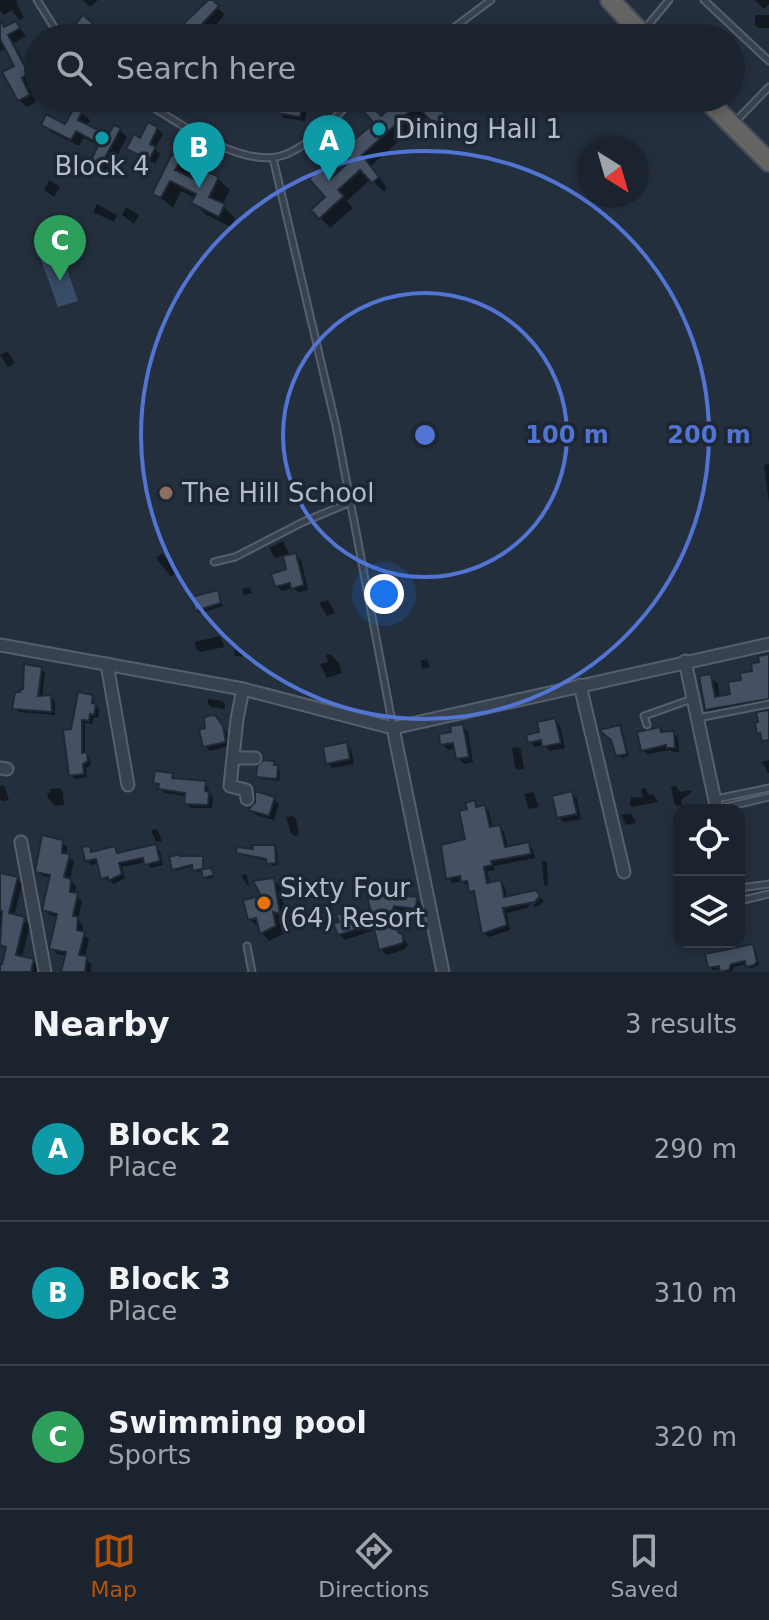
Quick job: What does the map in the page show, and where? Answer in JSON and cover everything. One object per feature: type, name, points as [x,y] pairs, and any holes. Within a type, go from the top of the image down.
[{"type":"highway","points":[[610,0],[632,24]]},
{"type":"highway","points":[[719,112],[769,162]]},
{"type":"street","points":[[0,645],[243,689],[393,728],[769,644]]},
{"type":"street","points":[[685,661],[716,804]]},
{"type":"street","points":[[107,664],[128,785]]},
{"type":"street","points":[[580,685],[624,872]]},
{"type":"street","points":[[243,689],[230,786],[246,790],[247,799]]},
{"type":"street","points":[[393,728],[443,972]]},
{"type":"street","points":[[234,758],[255,758]]},
{"type":"street","points":[[21,842],[45,972]]},
{"type":"lane","points":[[37,0],[52,24]]},
{"type":"lane","points":[[459,24],[491,0]]},
{"type":"lane","points":[[652,24],[669,0]]},
{"type":"lane","points":[[704,0],[730,24]]},
{"type":"lane","points":[[745,38],[769,61]]},
{"type":"lane","points":[[745,112],[769,87]]},
{"type":"lane","points":[[162,112],[244,156],[273,158],[309,140],[339,112]]},
{"type":"lane","points":[[732,125],[745,112]]},
{"type":"lane","points":[[273,158],[336,426],[392,709],[393,728]]},
{"type":"lane","points":[[214,562],[235,557],[303,522],[351,502]]},
{"type":"lane","points":[[647,725],[644,716],[693,698]]},
{"type":"lane","points":[[697,718],[769,704]]},
{"type":"lane","points":[[722,804],[769,788]]},
{"type":"lane","points":[[728,804],[769,797]]},
{"type":"lane","points":[[745,887],[769,884]]},
{"type":"lane","points":[[745,900],[769,894]]},
{"type":"lane","points":[[247,946],[252,972]]},
{"type":"water","points":[[61,252],[78,301],[58,307],[41,260]]},
{"type":"building","points":[[208,0],[219,6],[202,24],[183,24]]},
{"type":"building","points":[[83,15],[94,24],[75,24]]},
{"type":"building","points":[[0,19],[4,27],[16,21],[20,28],[8,35],[24,65],[24,98],[18,101],[2,72],[14,66],[0,39]]},
{"type":"building","name":"Block 4","points":[[72,112],[82,112],[78,120],[108,135],[114,125],[121,128],[100,167],[90,162],[99,144],[76,131],[71,140],[41,125],[46,114],[65,124]]},
{"type":"building","points":[[277,112],[301,112],[300,117]]},
{"type":"building","points":[[364,112],[377,112],[381,116],[385,112],[409,112],[362,155],[379,177],[372,183],[360,170],[338,190],[344,196],[319,219],[311,210],[325,197],[309,179],[321,168],[330,179],[350,161],[341,151],[374,123]]},
{"type":"building","points":[[422,112],[443,112],[447,116],[436,126]]},
{"type":"building","points":[[148,122],[158,127],[150,144],[156,147],[149,160],[126,149],[134,134],[140,138]]},
{"type":"building","points":[[172,154],[181,159],[175,170],[201,182],[206,171],[219,177],[209,197],[225,204],[219,217],[191,203],[196,194],[170,181],[161,198],[152,194]]},
{"type":"building","points":[[296,553],[304,585],[291,589],[290,583],[275,587],[271,574],[286,569],[283,556]]},
{"type":"building","points":[[218,590],[221,603],[195,611],[191,597]]},
{"type":"building","points":[[769,654],[769,699],[705,710],[699,676],[711,674],[715,697],[730,694],[728,682],[741,680],[740,673],[752,671],[751,664],[759,662],[758,656]]},
{"type":"building","points":[[24,664],[42,667],[38,696],[51,695],[52,712],[12,709],[15,692],[23,689]]},
{"type":"building","points":[[78,692],[93,695],[92,703],[96,704],[89,721],[82,720],[82,753],[87,752],[88,761],[83,764],[84,774],[69,776],[63,730],[71,729]]},
{"type":"building","points":[[769,710],[769,740],[762,741],[760,733],[757,734],[756,712]]},
{"type":"building","points":[[215,715],[223,726],[226,742],[203,747],[199,730],[205,728],[204,717]]},
{"type":"building","points":[[555,718],[561,743],[542,747],[541,740],[528,743],[526,735],[539,732],[537,722]]},
{"type":"building","points":[[463,724],[469,757],[456,759],[453,743],[440,745],[439,734],[451,732],[450,726]]},
{"type":"building","points":[[620,725],[627,754],[616,756],[611,740],[599,730]]},
{"type":"building","points":[[660,727],[661,732],[674,731],[675,748],[666,748],[666,745],[641,751],[637,732]]},
{"type":"building","points":[[347,742],[350,759],[326,764],[323,747]]},
{"type":"building","points":[[263,760],[274,761],[274,765],[278,765],[277,779],[256,777],[257,766]]},
{"type":"building","points":[[155,771],[173,773],[172,778],[206,781],[208,805],[184,804],[185,793],[158,789],[159,784],[153,783]]},
{"type":"building","points":[[255,791],[275,797],[269,816],[248,810],[255,802]]},
{"type":"building","points":[[572,791],[577,814],[557,818],[552,796]]},
{"type":"building","points":[[475,800],[476,807],[485,805],[490,827],[500,825],[505,847],[529,842],[531,854],[491,861],[492,865],[484,867],[487,883],[501,880],[504,897],[536,890],[540,896],[535,902],[503,908],[507,925],[482,934],[474,891],[469,892],[467,881],[461,882],[460,876],[446,879],[441,845],[465,839],[459,811],[467,809],[465,803]]},
{"type":"building","points":[[42,835],[63,840],[62,853],[70,854],[64,877],[71,879],[70,892],[78,893],[73,916],[78,917],[77,930],[85,932],[79,955],[87,956],[85,972],[61,972],[66,952],[49,949],[57,914],[42,910],[50,875],[35,872]]},
{"type":"building","points":[[156,844],[160,861],[144,865],[143,858],[119,863],[122,874],[108,881],[108,877],[101,879],[96,859],[85,861],[82,847],[90,846],[91,852],[115,846],[117,853]]},
{"type":"building","points":[[252,845],[275,845],[276,863],[267,864],[266,859],[236,853],[237,847],[253,849]]},
{"type":"building","points":[[180,854],[203,856],[203,869],[211,868],[214,875],[203,878],[201,869],[193,871],[192,865],[172,870],[169,857]]},
{"type":"building","points":[[0,873],[18,877],[9,913],[25,917],[16,955],[34,959],[31,972],[0,972],[6,947],[0,945]]},
{"type":"building","points":[[274,878],[280,914],[273,912],[276,926],[260,934],[256,918],[248,920],[243,900],[261,896],[253,881]]},
{"type":"building","points":[[387,891],[417,897],[416,909],[394,906],[391,918],[403,935],[403,943],[379,950],[373,924],[338,935],[333,924],[339,922],[336,915],[347,911],[349,918],[370,909],[367,895]]},
{"type":"building","points":[[753,944],[757,962],[754,965],[746,967],[745,961],[731,964],[729,970],[720,972],[719,966],[708,968],[705,954]]},
{"type":"place","name":"Dining Hall 1","points":[[379,129]]},
{"type":"place","name":"Block 4","points":[[102,138]]},
{"type":"place","name":"Block 2","points":[[329,181]]},
{"type":"place","name":"Block 3","points":[[199,188]]},
{"type":"place","name":"Swimming pool","points":[[60,281]]},
{"type":"place","name":"The Hill School","points":[[166,493]]},
{"type":"place","name":"Sixty Four (64) Resort","points":[[264,903]]}]
